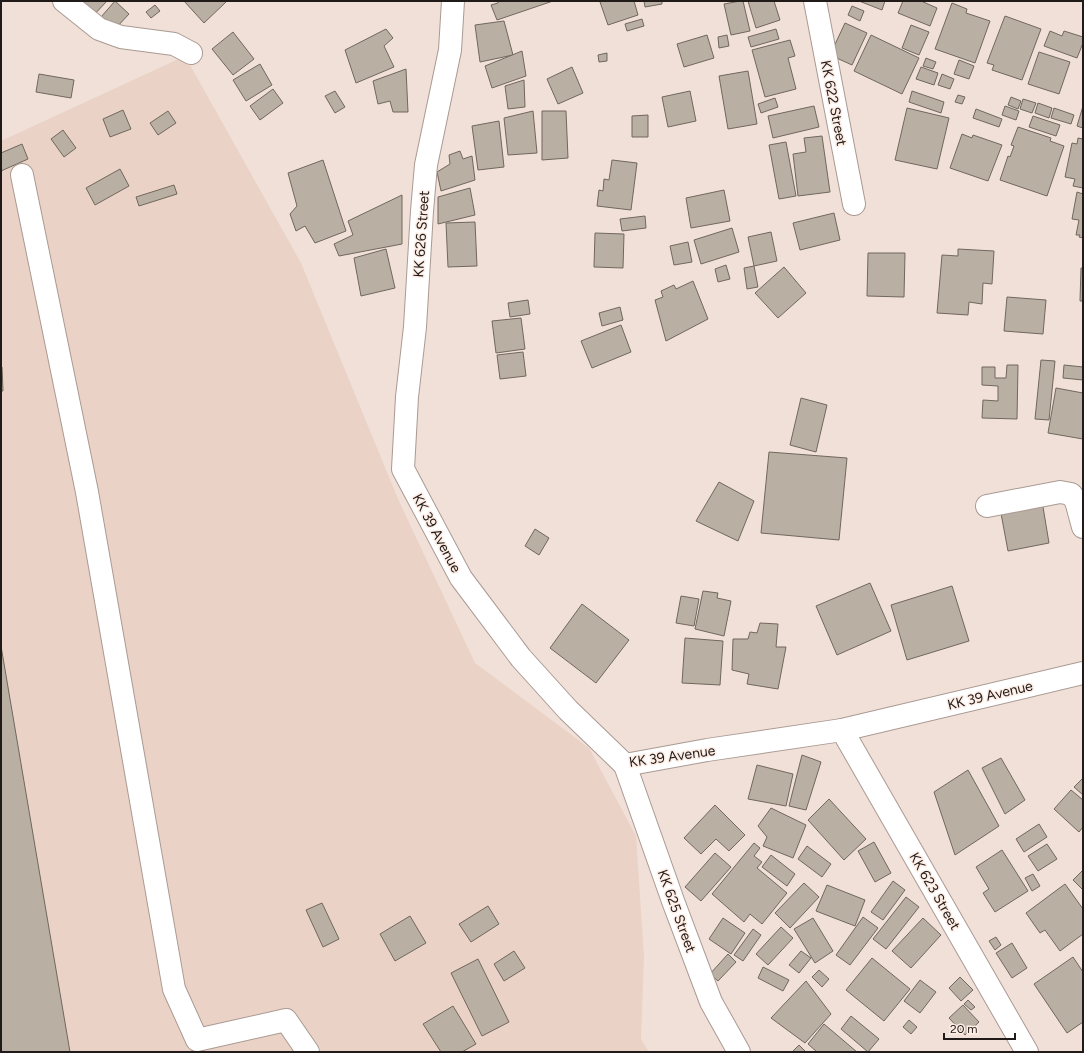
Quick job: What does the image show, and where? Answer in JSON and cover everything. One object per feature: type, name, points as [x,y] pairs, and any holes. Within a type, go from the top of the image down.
[{"type":"street","points":[[64,1],[99,30],[121,37],[174,44],[191,53]]},
{"type":"street","name":"KK 626 Street","points":[[403,469],[407,397],[415,327],[426,165],[450,50],[453,1]]},
{"type":"street","name":"KK 622 Street","points":[[815,1],[854,204]]},
{"type":"street","points":[[22,176],[86,492],[174,989],[197,1040],[286,1020],[308,1052]]},
{"type":"street","name":"KK 39 Avenue","points":[[403,469],[461,578],[521,658],[568,710],[624,765],[707,750],[842,730],[1083,673]]},
{"type":"street","points":[[987,506],[1060,492],[1071,494],[1076,501],[1083,527]]},
{"type":"street","name":"KK 623 Street","points":[[842,730],[1027,1052]]},
{"type":"street","name":"KK 625 Street","points":[[624,765],[672,902],[711,1002],[739,1052]]},
{"type":"shaded area","points":[[185,56],[301,263],[398,499],[475,663],[589,748],[636,836],[644,956],[641,1039],[649,1052],[1,1052],[1,141]]},
{"type":"building","points":[[74,1],[107,1],[92,17]]},
{"type":"building","points":[[115,1],[129,14],[115,29],[101,17]]},
{"type":"building","points":[[184,1],[227,1],[204,23]]},
{"type":"building","points":[[498,1],[553,1],[497,20],[491,5],[498,3]]},
{"type":"building","points":[[634,1],[638,15],[608,25],[600,2]]},
{"type":"building","points":[[644,1],[662,1],[662,4],[645,7]]},
{"type":"building","points":[[743,1],[750,31],[731,35],[724,4]]},
{"type":"building","points":[[748,1],[774,1],[780,20],[756,28]]},
{"type":"building","points":[[859,1],[885,1],[882,10]]},
{"type":"building","points":[[903,1],[921,1],[937,8],[930,26],[898,13]]},
{"type":"building","points":[[952,3],[967,9],[966,13],[990,21],[975,63],[935,49]]},
{"type":"building","points":[[155,5],[160,11],[151,18],[146,12]]},
{"type":"building","points":[[852,6],[864,11],[860,21],[848,15]]},
{"type":"building","points":[[1005,16],[1041,29],[1022,80],[992,70],[994,65],[987,63]]},
{"type":"building","points":[[642,19],[644,26],[627,31],[625,24]]},
{"type":"building","points":[[504,21],[513,55],[480,62],[475,25]]},
{"type":"building","points":[[845,23],[867,33],[852,65],[830,55]]},
{"type":"building","points":[[911,25],[929,32],[919,55],[902,48]]},
{"type":"building","points":[[386,29],[393,38],[384,46],[394,67],[356,83],[345,50]]},
{"type":"building","points":[[776,29],[779,39],[751,47],[748,37]]},
{"type":"building","points":[[1050,31],[1062,36],[1064,31],[1083,37],[1083,43],[1077,58],[1044,46]]},
{"type":"building","points":[[233,32],[254,59],[233,75],[212,49]]},
{"type":"building","points":[[707,35],[714,58],[684,67],[677,44]]},
{"type":"building","points":[[727,35],[729,46],[719,48],[718,37]]},
{"type":"building","points":[[871,35],[919,58],[902,94],[854,71]]},
{"type":"building","points":[[790,40],[795,56],[788,58],[796,89],[765,97],[752,50]]},
{"type":"building","points":[[522,51],[526,76],[492,88],[485,66]]},
{"type":"building","points":[[1039,52],[1070,62],[1059,94],[1028,84]]},
{"type":"building","points":[[607,53],[607,61],[599,62],[598,55]]},
{"type":"building","points":[[926,58],[936,62],[933,69],[923,66]]},
{"type":"building","points":[[959,60],[974,66],[969,79],[954,74]]},
{"type":"building","points":[[260,64],[272,85],[246,101],[233,80]]},
{"type":"building","points":[[572,67],[583,93],[558,104],[547,79]]},
{"type":"building","points":[[921,67],[938,73],[934,85],[916,79]]},
{"type":"building","points":[[406,69],[408,112],[393,112],[390,101],[378,104],[373,81]]},
{"type":"building","points":[[748,71],[757,124],[728,129],[719,76]]},
{"type":"building","points":[[39,74],[74,80],[71,98],[36,92]]},
{"type":"building","points":[[942,74],[954,79],[950,89],[938,85]]},
{"type":"building","points":[[524,80],[525,107],[508,109],[505,86]]},
{"type":"building","points":[[273,89],[283,103],[260,120],[250,106]]},
{"type":"building","points":[[335,91],[345,107],[335,113],[325,96]]},
{"type":"building","points":[[690,91],[696,121],[668,127],[662,97]]},
{"type":"building","points":[[912,91],[944,102],[941,113],[909,102]]},
{"type":"building","points":[[958,95],[965,97],[962,104],[955,102]]},
{"type":"building","points":[[1011,97],[1021,101],[1018,109],[1008,105]]},
{"type":"building","points":[[775,98],[778,107],[761,113],[758,104]]},
{"type":"building","points":[[1023,99],[1036,103],[1032,113],[1020,109]]},
{"type":"building","points":[[1038,103],[1052,108],[1049,118],[1035,113]]},
{"type":"building","points":[[814,106],[819,127],[773,138],[768,116]]},
{"type":"building","points":[[1005,106],[1019,111],[1016,120],[1002,115]]},
{"type":"building","points":[[1083,106],[1083,128],[1077,126]]},
{"type":"building","points":[[907,108],[949,118],[937,169],[895,160]]},
{"type":"building","points":[[1054,108],[1074,115],[1071,124],[1051,118]]},
{"type":"building","points":[[976,109],[1002,119],[999,127],[973,118]]},
{"type":"building","points":[[123,110],[131,129],[110,137],[103,119]]},
{"type":"building","points":[[168,111],[176,123],[158,135],[150,123]]},
{"type":"building","points":[[533,111],[537,153],[508,155],[504,118]]},
{"type":"building","points":[[542,111],[566,111],[568,158],[542,160]]},
{"type":"building","points":[[648,115],[648,137],[632,137],[632,116]]},
{"type":"building","points":[[1033,116],[1060,125],[1056,136],[1029,127]]},
{"type":"building","points":[[499,121],[504,167],[478,170],[472,126]]},
{"type":"building","points":[[1018,127],[1051,138],[1050,141],[1064,146],[1047,196],[1000,180],[1008,156],[1010,157],[1014,146],[1011,145]]},
{"type":"building","points":[[63,130],[76,148],[64,157],[51,139]]},
{"type":"building","points":[[962,134],[972,138],[973,135],[1002,145],[988,181],[950,168]]},
{"type":"building","points":[[822,136],[830,192],[798,196],[793,154],[806,152],[804,138]]},
{"type":"building","points":[[1078,138],[1083,139],[1083,188],[1073,186],[1075,179],[1065,177],[1072,143],[1077,144]]},
{"type":"building","points":[[786,142],[796,196],[779,199],[769,145]]},
{"type":"building","points":[[22,144],[28,159],[1,171],[1,153]]},
{"type":"building","points":[[460,151],[463,159],[472,156],[475,180],[441,191],[437,172],[450,164],[449,155]]},
{"type":"building","points":[[323,160],[346,231],[315,243],[305,226],[296,231],[290,214],[297,206],[288,173]]},
{"type":"building","points":[[612,160],[637,163],[631,210],[597,206],[599,190],[603,191],[604,179],[609,180]]},
{"type":"building","points":[[120,169],[129,186],[95,205],[86,188]]},
{"type":"building","points":[[174,185],[177,194],[139,206],[136,197]]},
{"type":"building","points":[[470,188],[475,215],[438,224],[438,197]]},
{"type":"building","points":[[724,190],[730,221],[691,228],[686,198]]},
{"type":"building","points":[[1077,192],[1083,194],[1083,238],[1079,237],[1080,235],[1076,235],[1079,220],[1072,219]]},
{"type":"building","points":[[402,195],[402,244],[339,256],[334,244],[353,235],[348,221]]},
{"type":"building","points":[[834,213],[840,240],[800,250],[793,223]]},
{"type":"building","points":[[645,216],[646,228],[622,231],[620,219]]},
{"type":"building","points":[[475,222],[477,266],[448,267],[446,223]]},
{"type":"building","points":[[732,228],[739,252],[701,264],[694,240]]},
{"type":"building","points":[[771,232],[777,261],[754,266],[748,237]]},
{"type":"building","points":[[595,233],[624,234],[623,268],[594,267]]},
{"type":"building","points":[[688,242],[692,262],[674,265],[670,246]]},
{"type":"building","points":[[386,249],[395,288],[361,296],[354,258]]},
{"type":"building","points":[[958,249],[994,251],[992,284],[983,283],[982,304],[969,302],[968,315],[937,313],[942,255],[958,256]]},
{"type":"building","points":[[868,253],[905,253],[904,297],[867,296]]},
{"type":"building","points":[[726,265],[730,279],[718,282],[715,269]]},
{"type":"building","points":[[754,266],[758,287],[747,289],[744,268]]},
{"type":"building","points":[[784,267],[806,293],[778,318],[755,293]]},
{"type":"building","points":[[1081,268],[1083,268],[1083,301],[1080,301]]},
{"type":"building","points":[[693,281],[708,319],[666,341],[655,300],[663,297],[661,291],[674,285],[676,289]]},
{"type":"building","points":[[1007,297],[1046,300],[1043,334],[1004,331]]},
{"type":"building","points":[[528,300],[530,314],[510,317],[508,303]]},
{"type":"building","points":[[620,307],[623,320],[602,326],[599,313]]},
{"type":"building","points":[[521,318],[525,349],[496,353],[492,321]]},
{"type":"building","points":[[621,325],[631,352],[592,368],[581,341]]},
{"type":"building","points":[[523,352],[526,376],[500,379],[497,355]]},
{"type":"building","points":[[1041,360],[1055,361],[1049,420],[1035,419]]},
{"type":"building","points":[[1007,365],[1018,365],[1017,419],[982,418],[983,400],[998,401],[998,386],[982,385],[982,367],[995,367],[995,378],[1006,378]]},
{"type":"building","points":[[1064,365],[1083,367],[1083,380],[1063,378]]},
{"type":"building","points":[[2,367],[3,391],[1,391],[1,368]]},
{"type":"building","points":[[1056,388],[1083,393],[1083,439],[1048,433]]},
{"type":"building","points":[[801,398],[827,405],[816,452],[790,445]]},
{"type":"building","points":[[769,452],[847,458],[839,540],[761,533]]},
{"type":"building","points":[[719,482],[754,501],[738,541],[696,521]]},
{"type":"building","points":[[1042,501],[1049,543],[1008,551],[1000,508]]},
{"type":"building","points":[[535,529],[549,538],[539,555],[525,546]]},
{"type":"building","points":[[870,583],[891,631],[837,655],[816,606]]},
{"type":"building","points":[[952,586],[969,641],[907,660],[891,605]]},
{"type":"building","points":[[703,591],[718,593],[717,598],[731,601],[724,636],[695,629]]},
{"type":"building","points":[[681,596],[699,599],[694,626],[676,623]]},
{"type":"building","points":[[582,604],[629,640],[596,683],[550,648]]},
{"type":"building","points":[[760,623],[778,624],[776,647],[786,647],[778,689],[747,684],[749,674],[732,670],[733,639],[748,639],[750,632],[757,633]]},
{"type":"building","points":[[685,638],[723,641],[720,685],[682,683]]},
{"type":"building","points":[[1,646],[70,1052],[1,1052]]},
{"type":"building","points":[[802,755],[821,762],[806,810],[789,806]]},
{"type":"building","points":[[1001,758],[1025,800],[1005,814],[982,768]]},
{"type":"building","points":[[757,765],[793,774],[786,806],[748,799]]},
{"type":"building","points":[[968,770],[999,826],[955,855],[934,792]]},
{"type":"building","points":[[1083,778],[1083,795],[1074,787]]},
{"type":"building","points":[[1071,790],[1083,800],[1083,827],[1079,832],[1054,809]]},
{"type":"building","points":[[829,799],[866,839],[844,860],[808,820]]},
{"type":"building","points":[[715,805],[745,835],[729,851],[716,839],[701,854],[684,838]]},
{"type":"building","points":[[771,808],[806,825],[793,858],[763,846],[767,837],[758,826]]},
{"type":"building","points":[[1039,824],[1047,837],[1024,852],[1016,839]]},
{"type":"building","points":[[874,842],[891,873],[875,882],[858,851]]},
{"type":"building","points":[[754,843],[760,848],[754,856],[762,862],[757,868],[787,893],[762,924],[750,914],[744,922],[712,894]]},
{"type":"building","points":[[1047,844],[1057,859],[1038,871],[1028,856]]},
{"type":"building","points":[[807,846],[831,864],[822,877],[798,859]]},
{"type":"building","points":[[1002,850],[1028,891],[995,912],[983,893],[989,889],[976,867]]},
{"type":"building","points":[[715,853],[731,867],[701,901],[685,887]]},
{"type":"building","points":[[771,855],[795,874],[787,886],[762,867]]},
{"type":"building","points":[[1082,871],[1083,872],[1083,890],[1073,880]]},
{"type":"building","points":[[1033,874],[1040,886],[1032,891],[1025,878]]},
{"type":"building","points":[[893,881],[905,890],[883,920],[871,912]]},
{"type":"building","points":[[804,883],[819,897],[790,928],[775,913]]},
{"type":"building","points":[[1065,884],[1083,909],[1083,934],[1060,951],[1045,930],[1040,933],[1026,913]]},
{"type":"building","points":[[827,885],[865,900],[855,926],[816,911]]},
{"type":"building","points":[[906,897],[919,907],[886,949],[873,939]]},
{"type":"building","points":[[322,903],[339,939],[323,947],[306,910]]},
{"type":"building","points":[[488,906],[499,924],[471,942],[459,924]]},
{"type":"building","points":[[410,916],[426,943],[395,961],[380,934]]},
{"type":"building","points":[[863,917],[878,928],[850,965],[836,955]]},
{"type":"building","points":[[723,918],[745,933],[731,954],[709,939]]},
{"type":"building","points":[[813,918],[833,951],[815,963],[794,929]]},
{"type":"building","points":[[923,918],[941,935],[911,968],[892,951]]},
{"type":"building","points":[[781,927],[793,938],[768,965],[756,954]]},
{"type":"building","points":[[753,929],[761,935],[743,961],[734,955]]},
{"type":"building","points":[[996,937],[1001,945],[995,950],[989,941]]},
{"type":"building","points":[[1012,943],[1027,968],[1012,978],[996,953]]},
{"type":"building","points":[[514,951],[525,968],[504,981],[494,964]]},
{"type":"building","points":[[801,951],[811,958],[799,973],[789,965]]},
{"type":"building","points":[[728,954],[736,962],[718,981],[710,974]]},
{"type":"building","points":[[1073,957],[1083,972],[1083,1022],[1067,1033],[1034,984]]},
{"type":"building","points":[[872,958],[910,989],[884,1021],[846,990]]},
{"type":"building","points":[[478,959],[509,1022],[482,1036],[451,973]]},
{"type":"building","points":[[763,967],[789,980],[783,991],[758,978]]},
{"type":"building","points":[[819,970],[829,979],[822,987],[812,977]]},
{"type":"building","points":[[960,977],[973,990],[961,1001],[949,988]]},
{"type":"building","points":[[920,980],[936,992],[920,1013],[904,1001]]},
{"type":"building","points":[[806,981],[831,1014],[805,1043],[771,1018]]},
{"type":"building","points":[[968,1000],[975,1007],[971,1010],[964,1004]]},
{"type":"building","points":[[963,1005],[979,1022],[965,1035],[949,1018]]},
{"type":"building","points":[[453,1006],[476,1044],[462,1052],[441,1052],[423,1024]]},
{"type":"building","points":[[851,1016],[879,1039],[868,1052],[841,1029]]},
{"type":"building","points":[[909,1020],[917,1027],[911,1034],[903,1027]]},
{"type":"building","points":[[824,1024],[857,1052],[817,1052],[808,1044]]},
{"type":"building","points":[[799,1045],[806,1052],[792,1052]]}]
